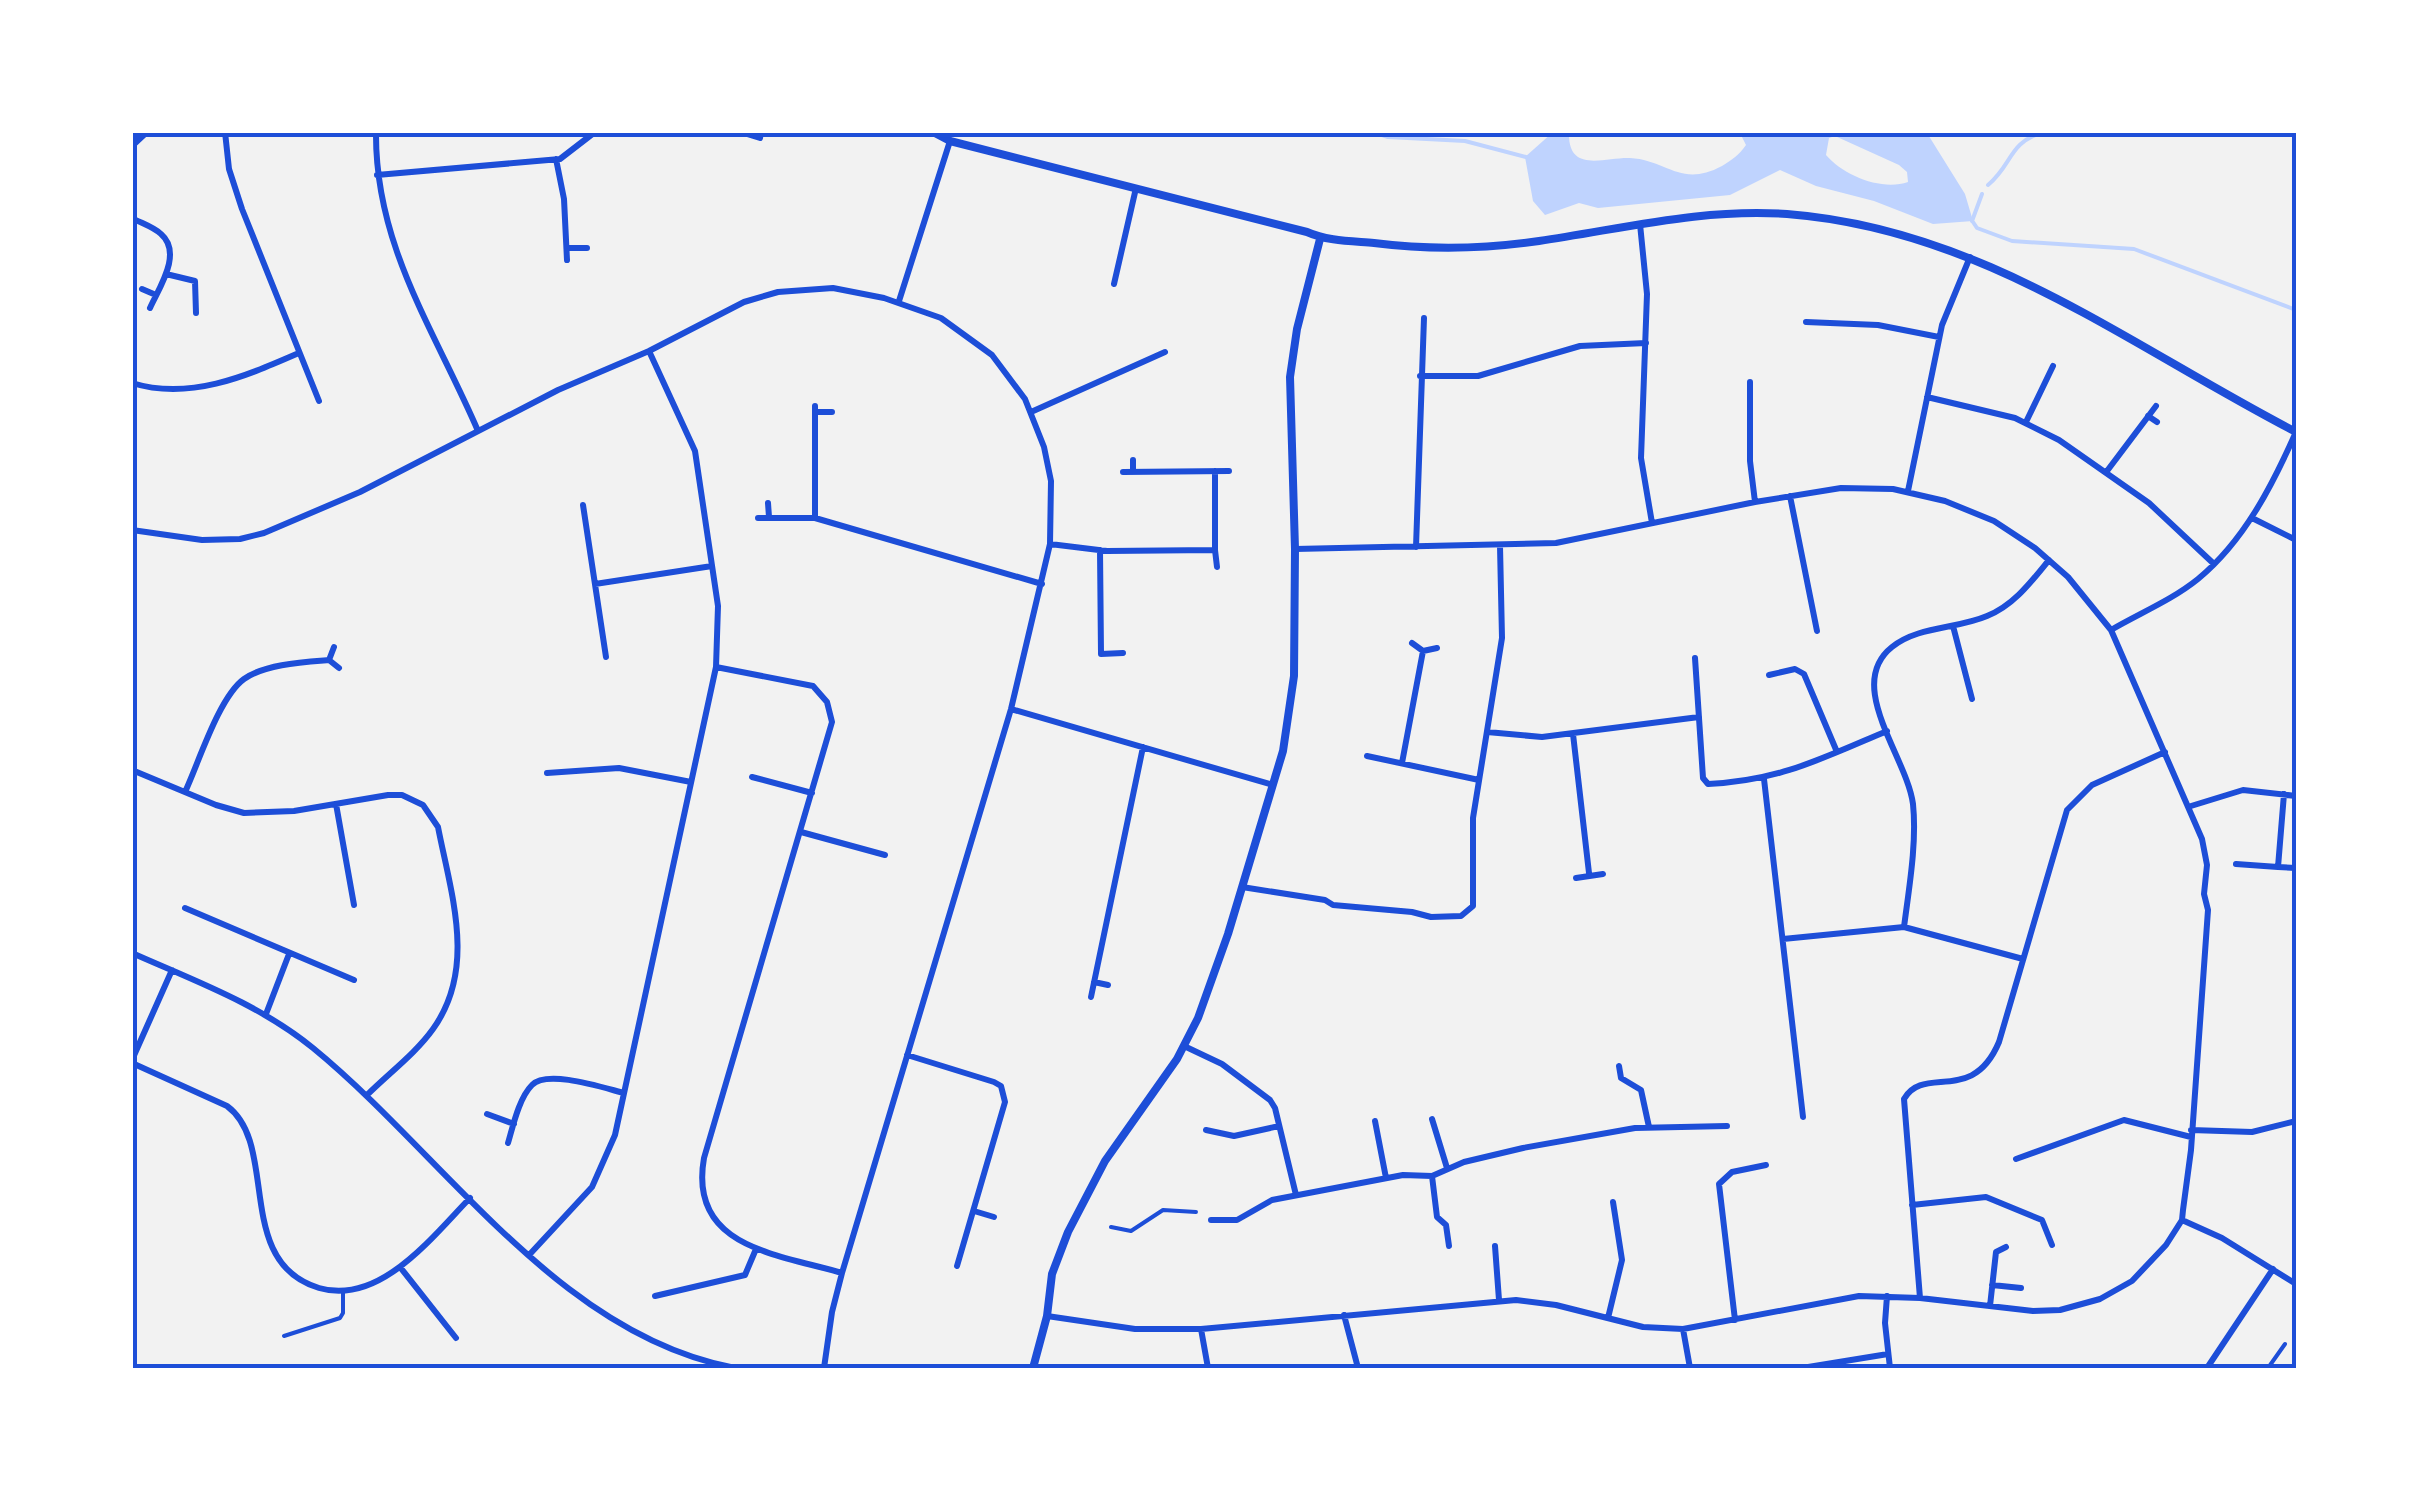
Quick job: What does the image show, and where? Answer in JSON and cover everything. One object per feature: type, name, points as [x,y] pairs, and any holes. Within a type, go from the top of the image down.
[{"type":"street","points":[[132,146],[147,132]]},
{"type":"street","points":[[224,132],[232,181],[320,401]]},
{"type":"street","points":[[376,132],[384,215],[404,273],[478,431]]},
{"type":"street","points":[[378,175],[556,160],[595,132]]},
{"type":"street","points":[[747,134],[760,138],[761,132]]},
{"type":"street","points":[[933,132],[950,141],[1320,238],[1403,246],[1479,247],[1730,213],[1786,214],[1884,229],[1970,257],[2042,291],[2296,432],[2252,518],[2214,564],[2182,590],[2111,630]]},
{"type":"street","points":[[898,302],[950,141]]},
{"type":"street","points":[[556,160],[564,199],[567,260]]},
{"type":"street","points":[[1114,284],[1136,188]]},
{"type":"street","points":[[132,218],[161,234],[167,242],[166,274],[150,308]]},
{"type":"street","points":[[1640,224],[1647,283],[1641,458],[1652,523]]},
{"type":"street","points":[[1033,1368],[1047,1316],[1052,1274],[1087,1195],[1110,1152],[1184,1046],[1213,981],[1273,785],[1293,696],[1295,549],[1290,377],[1297,329],[1320,238]]},
{"type":"street","points":[[567,248],[587,248]]},
{"type":"street","points":[[1908,492],[1939,337],[1970,257]]},
{"type":"street","points":[[166,274],[196,281],[196,312]]},
{"type":"street","points":[[132,530],[190,539],[254,536],[351,496],[558,390],[744,302],[778,292],[842,288],[898,302],[941,318],[980,344],[1009,374],[1031,412],[1044,447],[1051,481],[1050,544],[1011,708],[842,1272],[824,1368]]},
{"type":"street","points":[[142,289],[156,294]]},
{"type":"street","points":[[1416,546],[1424,318]]},
{"type":"street","points":[[1806,322],[1878,325],[1939,337]]},
{"type":"street","points":[[1420,376],[1478,376],[1580,346],[1646,343]]},
{"type":"street","points":[[530,1254],[592,1187],[615,1136],[716,667],[718,615],[695,451],[649,350]]},
{"type":"street","points":[[1031,412],[1165,352]]},
{"type":"street","points":[[132,383],[158,389],[206,387],[298,353]]},
{"type":"street","points":[[2026,422],[2053,366]]},
{"type":"street","points":[[1750,382],[1750,461],[1755,502]]},
{"type":"street","points":[[1927,397],[2026,422],[2107,471],[2164,515],[2214,564]]},
{"type":"street","points":[[2107,471],[2156,406]]},
{"type":"street","points":[[814,518],[815,409],[832,412]]},
{"type":"street","points":[[2148,416],[2157,422]]},
{"type":"street","points":[[1132,472],[1133,460]]},
{"type":"street","points":[[1215,471],[1217,567]]},
{"type":"street","points":[[1123,472],[1229,471]]},
{"type":"street","points":[[1047,1316],[1135,1329],[1202,1329],[1498,1300],[1544,1303],[1651,1328],[1682,1329],[1836,1299],[1887,1296],[2052,1311],[2100,1299],[2142,1273],[2182,1220],[2208,910],[2204,894],[2208,871],[2202,839],[2111,630],[2049,560],[1994,521],[1958,505],[1908,492],[1841,488],[1556,543],[1295,549]]},
{"type":"street","points":[[1790,496],[1817,631]]},
{"type":"street","points":[[768,503],[769,517]]},
{"type":"street","points":[[583,505],[606,657]]},
{"type":"street","points":[[758,518],[814,518],[1042,584]]},
{"type":"street","points":[[2252,518],[2296,540]]},
{"type":"street","points":[[1050,544],[1100,550],[1215,550]]},
{"type":"street","points":[[1242,887],[1325,900],[1334,905],[1432,917],[1466,914],[1476,898],[1473,836],[1502,638],[1500,546]]},
{"type":"street","points":[[1100,550],[1102,654],[1123,653]]},
{"type":"street","points":[[1904,927],[1913,806],[1906,776],[1872,688],[1874,671],[1882,656],[1903,640],[1983,618],[2006,606],[2049,560]]},
{"type":"street","points":[[595,584],[712,566]]},
{"type":"street","points":[[1954,626],[1972,699]]},
{"type":"street","points":[[1412,643],[1423,651],[1438,648]]},
{"type":"street","points":[[329,660],[334,647]]},
{"type":"street","points":[[1402,763],[1423,651]]},
{"type":"street","points":[[1695,658],[1702,778],[1708,784],[1764,779],[1887,731]]},
{"type":"street","points":[[186,792],[226,702],[242,681],[267,670],[329,660],[340,668]]},
{"type":"street","points":[[716,667],[808,684],[824,698],[832,722],[703,1166],[702,1192],[711,1216],[724,1231],[756,1249],[842,1272]]},
{"type":"street","points":[[1768,675],[1795,669],[1804,674],[1837,752]]},
{"type":"street","points":[[1011,708],[1273,785]]},
{"type":"street","points":[[1487,732],[1526,738],[1699,717]]},
{"type":"street","points":[[1574,734],[1589,873]]},
{"type":"street","points":[[1090,997],[1143,747]]},
{"type":"street","points":[[1920,1298],[1904,1098],[1917,1086],[1969,1078],[1985,1068],[1999,1042],[2062,824],[2072,802],[2092,785],[2165,752]]},
{"type":"street","points":[[1366,756],[1479,780]]},
{"type":"street","points":[[547,773],[619,768],[691,782]]},
{"type":"street","points":[[132,770],[226,809],[256,814],[395,794],[414,799],[428,809],[438,827],[459,943],[457,976],[434,1028],[366,1095]]},
{"type":"street","points":[[752,778],[812,793]]},
{"type":"street","points":[[1764,779],[1803,1117]]},
{"type":"street","points":[[762,791],[765,781]]},
{"type":"street","points":[[2190,806],[2242,790],[2296,796]]},
{"type":"street","points":[[2278,867],[2284,794]]},
{"type":"street","points":[[336,804],[354,905]]},
{"type":"street","points":[[801,832],[885,855]]},
{"type":"street","points":[[2236,864],[2296,868]]},
{"type":"street","points":[[1576,878],[1589,873],[1603,874]]},
{"type":"street","points":[[185,908],[354,980]]},
{"type":"street","points":[[1783,939],[1904,927],[2023,959]]},
{"type":"street","points":[[132,953],[266,1014],[309,1045],[567,1288],[627,1328],[730,1368]]},
{"type":"street","points":[[266,1014],[289,954]]},
{"type":"street","points":[[172,970],[132,1062],[227,1106],[236,1114],[248,1139],[270,1243],[280,1263],[304,1282],[343,1291],[364,1287],[400,1266],[470,1198]]},
{"type":"street","points":[[1094,982],[1108,985]]},
{"type":"street","points":[[1184,1046],[1222,1064],[1275,1108],[1296,1196]]},
{"type":"street","points":[[907,1056],[994,1082],[1005,1094],[957,1266]]},
{"type":"street","points":[[1619,1066],[1621,1078],[1641,1090],[1649,1127]]},
{"type":"street","points":[[508,1144],[529,1088],[541,1080],[552,1078],[624,1093]]},
{"type":"street","points":[[487,1114],[514,1124]]},
{"type":"street","points":[[1432,1119],[1448,1168]]},
{"type":"street","points":[[2016,1159],[2124,1120],[2191,1134],[2252,1132],[2296,1120]]},
{"type":"street","points":[[1374,1121],[1386,1179]]},
{"type":"street","points":[[1206,1130],[1234,1136],[1280,1126]]},
{"type":"street","points":[[1210,1220],[1233,1221],[1270,1201],[1386,1179],[1432,1176],[1523,1148],[1649,1127],[1727,1126]]},
{"type":"street","points":[[1735,1320],[1719,1184],[1732,1172],[1766,1165]]},
{"type":"street","points":[[1432,1176],[1437,1217],[1446,1224],[1450,1246]]},
{"type":"street","points":[[1912,1205],[1995,1198],[2042,1220],[2052,1245]]},
{"type":"street","points":[[1608,1318],[1622,1260],[1614,1202]]},
{"type":"street","points":[[974,1211],[994,1216]]},
{"type":"street","points":[[2182,1220],[2222,1238],[2296,1284]]},
{"type":"street","points":[[1495,1246],[1498,1300]]},
{"type":"street","points":[[1990,1306],[1996,1252],[2006,1247]]},
{"type":"street","points":[[655,1296],[745,1275],[756,1249]]},
{"type":"street","points":[[400,1266],[456,1338]]},
{"type":"street","points":[[2207,1368],[2273,1268]]},
{"type":"street","points":[[1992,1284],[2021,1288]]},
{"type":"street","points":[[1887,1296],[1890,1368]]},
{"type":"street","points":[[1344,1316],[1358,1368]]},
{"type":"street","points":[[1202,1329],[1208,1368]]},
{"type":"street","points":[[1682,1329],[1690,1368]]},
{"type":"street","points":[[1802,1368],[1836,1366],[1888,1354]]},
{"type":"lane","points":[[1111,1226],[1131,1231],[1163,1210],[1196,1212]]},
{"type":"lane","points":[[284,1336],[340,1318],[344,1313],[343,1291]]},
{"type":"lane","points":[[2268,1368],[2284,1344]]},
{"type":"water","points":[[1552,133],[1569,133],[1570,146],[1581,159],[1630,158],[1696,174],[1722,166],[1738,154],[1746,145],[1740,133],[1927,133],[1965,194],[1973,221],[1933,224],[1874,201],[1816,186],[1780,170],[1730,195],[1598,208],[1579,203],[1545,215],[1533,201],[1525,157]],"holes":[[[1835,136],[1907,172],[1908,182],[1887,185],[1864,180],[1826,155],[1829,138]]]},
{"type":"waterway","points":[[1373,132],[1388,137],[1465,141],[1526,157]]},
{"type":"waterway","points":[[1988,185],[2023,142],[2043,132]]},
{"type":"waterway","points":[[1972,221],[1982,194]]},
{"type":"waterway","points":[[1973,222],[1977,228],[2012,241],[2134,249],[2296,310]]}]
